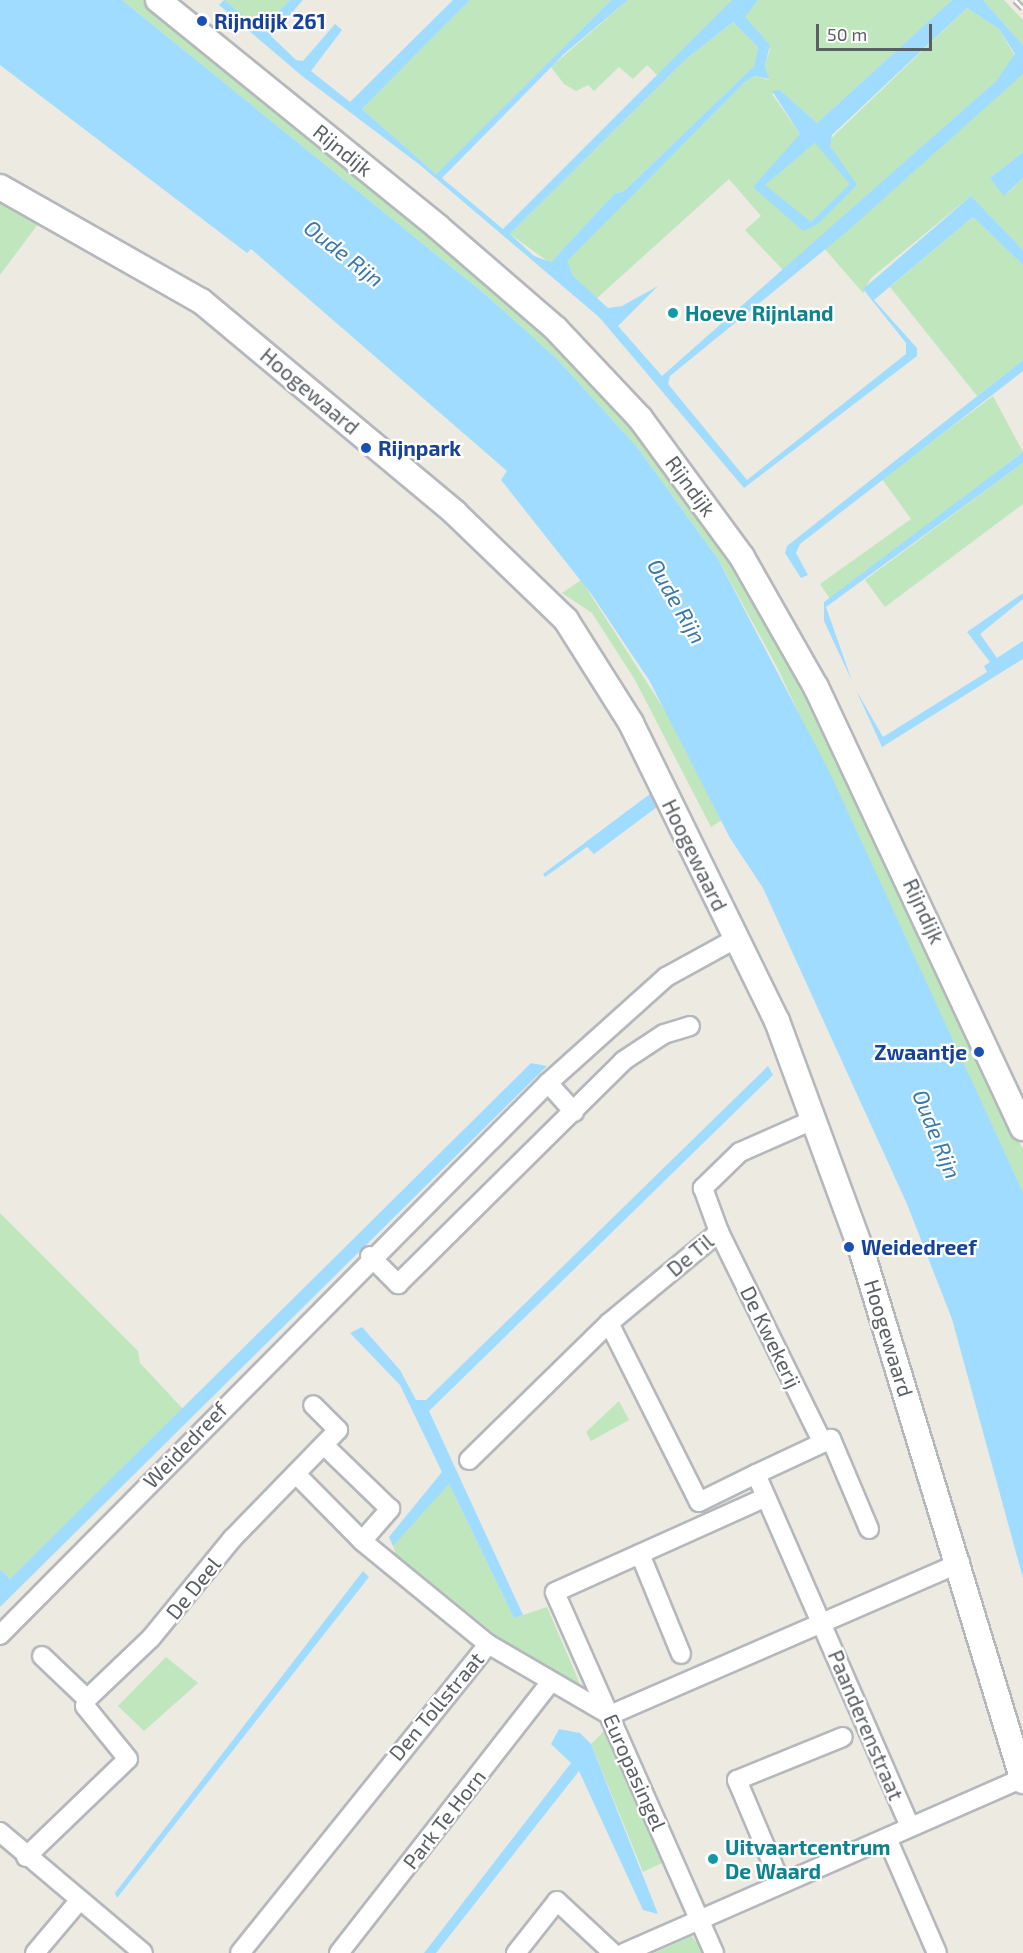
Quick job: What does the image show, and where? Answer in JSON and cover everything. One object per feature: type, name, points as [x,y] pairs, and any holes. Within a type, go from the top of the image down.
[{"type":"street","name":"Rijndijk","points":[[158,0],[438,227],[556,329],[640,418],[742,557],[810,677],[1023,1128]]},
{"type":"street","name":"Hoogewaard","points":[[0,187],[201,301],[455,513],[566,620],[631,723],[777,1021],[862,1252],[960,1563],[1023,1780]]},
{"type":"street","name":"Weidedreef","points":[[0,1635],[370,1256],[548,1083],[666,977],[735,939]]},
{"type":"street","points":[[370,1256],[398,1284],[623,1062],[664,1034],[690,1026]]},
{"type":"street","points":[[548,1083],[574,1112]]},
{"type":"street","name":"De Til","points":[[469,1460],[609,1323],[718,1232],[703,1188],[740,1152],[813,1120]]},
{"type":"street","name":"De Kwekerij","points":[[718,1232],[823,1443],[831,1439],[869,1529]]},
{"type":"street","points":[[609,1323],[699,1502],[823,1443]]},
{"type":"street","points":[[313,1405],[338,1430],[325,1446],[390,1509],[363,1541]]},
{"type":"street","name":"De Deel","points":[[87,1699],[151,1638],[232,1539],[325,1446]]},
{"type":"street","points":[[296,1474],[363,1541],[488,1644]]},
{"type":"street","name":"Paanderenstraat","points":[[756,1474],[910,1827]]},
{"type":"street","points":[[681,1654],[640,1554],[766,1497]]},
{"type":"street","name":"Europasingel","points":[[640,1554],[555,1592],[714,1953]]},
{"type":"street","points":[[610,1714],[960,1563]]},
{"type":"street","name":"Den Tollstraat","points":[[240,1953],[488,1644],[549,1684],[610,1714]]},
{"type":"street","points":[[26,1857],[128,1759],[85,1706],[87,1699],[42,1656]]},
{"type":"street","name":"Park Te Horn","points":[[339,1953],[549,1684]]},
{"type":"street","points":[[781,1884],[737,1780],[843,1737]]},
{"type":"street","points":[[516,1953],[557,1901],[624,1952],[1023,1780]]},
{"type":"street","points":[[0,1832],[26,1857],[142,1953]]},
{"type":"street","points":[[887,1838],[937,1953]]},
{"type":"street","points":[[35,1953],[79,1901]]},
{"type":"green space","points":[[122,0],[152,0],[559,338],[638,424],[750,572],[971,1032],[1023,1150],[1023,1192],[777,667],[718,559],[637,447],[557,359],[486,295]]},
{"type":"green space","points":[[223,0],[290,0],[260,29]]},
{"type":"green space","points":[[470,0],[611,0],[436,174],[362,109]]},
{"type":"green space","points":[[628,0],[732,0],[659,77],[647,65],[633,79],[619,67],[594,91],[588,85],[576,91],[564,84],[551,67]]},
{"type":"green space","points":[[758,0],[952,0],[817,123],[780,90],[772,94],[800,134],[765,184],[815,143],[821,148],[967,8],[999,29],[1015,56],[996,81],[783,270],[745,230],[761,216],[729,179],[596,299],[573,276],[566,261],[745,82],[755,76],[769,80],[765,66],[770,49],[744,17]]},
{"type":"green space","points":[[983,0],[1004,0],[1023,20],[1023,45]]},
{"type":"green space","points":[[733,22],[758,47],[754,66],[623,192],[615,193],[550,263],[510,234],[685,60]]},
{"type":"green space","points":[[1023,74],[1023,152],[990,178],[1008,193],[1023,178],[1023,250],[971,196],[871,278],[863,293],[824,248]]},
{"type":"green space","points":[[0,189],[44,216],[0,275]]},
{"type":"green space","points":[[973,217],[1023,265],[1023,360],[977,396],[890,287]]},
{"type":"green space","points":[[993,396],[1023,452],[830,599],[820,584],[911,519],[882,479]]},
{"type":"green space","points":[[1023,463],[1023,504],[885,607],[865,580]]},
{"type":"green space","points":[[581,580],[682,737],[722,820],[711,827],[635,680],[592,613],[562,593]]},
{"type":"green space","points":[[0,1213],[138,1351],[140,1363],[183,1409],[10,1579],[0,1569]]},
{"type":"green space","points":[[619,1401],[629,1420],[591,1441],[586,1432]]},
{"type":"green space","points":[[444,1484],[449,1484],[514,1618],[547,1607],[583,1691],[507,1644],[396,1554],[393,1546]]},
{"type":"green space","points":[[166,1657],[198,1683],[144,1731],[118,1706]]},
{"type":"green space","points":[[607,1728],[664,1862],[643,1872],[591,1744]]},
{"type":"green space","points":[[692,1936],[703,1953],[654,1953]]},
{"type":"water","name":"Oude Rijn","points":[[0,0],[122,0],[486,295],[557,359],[637,447],[718,559],[830,773],[1023,1192],[1023,1578],[952,1319],[907,1204],[763,888],[730,838],[649,680],[592,595],[501,480],[507,471],[251,249],[247,253],[0,65]]},
{"type":"water","points":[[224,0],[260,29],[290,0],[303,0],[271,36],[296,60],[303,61],[335,24],[342,30],[311,71],[350,102],[453,0],[470,0],[362,109],[436,174],[611,0],[628,0],[564,54],[442,178],[503,229],[732,0],[758,0],[745,17],[770,45],[765,66],[769,79],[755,76],[745,82],[567,261],[573,276],[608,308],[622,306],[658,286],[618,326],[662,376],[996,81],[1015,54],[999,29],[967,8],[832,135],[830,146],[857,185],[818,224],[803,231],[753,187],[800,134],[772,91],[780,90],[817,123],[952,0],[983,0],[1023,45],[1023,74],[844,234],[670,376],[668,384],[747,480],[906,354],[906,343],[863,289],[971,196],[1023,250],[1023,265],[973,217],[874,300],[917,348],[917,356],[744,488],[599,317],[420,165],[302,76],[219,5]],"holes":[[[733,22],[758,47],[754,66],[623,192],[615,193],[551,262],[534,256],[510,234],[685,60]],[[815,143],[850,184],[811,222],[765,185]]]},
{"type":"water","points":[[1023,152],[1023,178],[1004,196],[990,178]]},
{"type":"water","points":[[1023,360],[1023,371],[800,544],[796,553],[808,575],[801,578],[785,553],[787,546]]},
{"type":"water","points":[[1023,452],[1023,463],[826,607],[852,681],[824,621],[824,602]]},
{"type":"water","points":[[1023,593],[1023,599],[980,634],[997,658],[1023,641],[1023,659],[882,747],[856,690],[883,737],[987,672],[984,666],[990,662],[967,632]]},
{"type":"water","points":[[658,788],[665,801],[594,854],[587,847],[545,877],[543,874]]},
{"type":"water","points":[[531,1063],[547,1066],[0,1607],[0,1569],[10,1579]]},
{"type":"water","points":[[768,1066],[773,1075],[429,1411],[523,1615],[514,1618],[449,1484],[393,1546],[389,1537],[442,1472],[400,1385],[350,1333],[362,1327],[400,1370],[416,1400],[426,1400]]},
{"type":"water","points":[[363,1571],[369,1577],[117,1898],[115,1893]]},
{"type":"water","points":[[559,1729],[580,1733],[591,1744],[658,1914],[643,1910],[579,1771],[436,1953],[424,1953],[571,1763],[551,1744]]},
{"type":"railway","points":[[1015,0],[1023,8]]},
{"type":"place","name":"Rijndijk 261","points":[[202,21]]},
{"type":"place","name":"Hoeve Rijnland","points":[[673,313]]},
{"type":"place","name":"Rijnpark","points":[[366,448]]},
{"type":"place","name":"Zwaantje","points":[[979,1052]]},
{"type":"place","name":"Weidedreef","points":[[849,1247]]},
{"type":"place","name":"Uitvaartcentrum De Waard","points":[[713,1859]]}]
